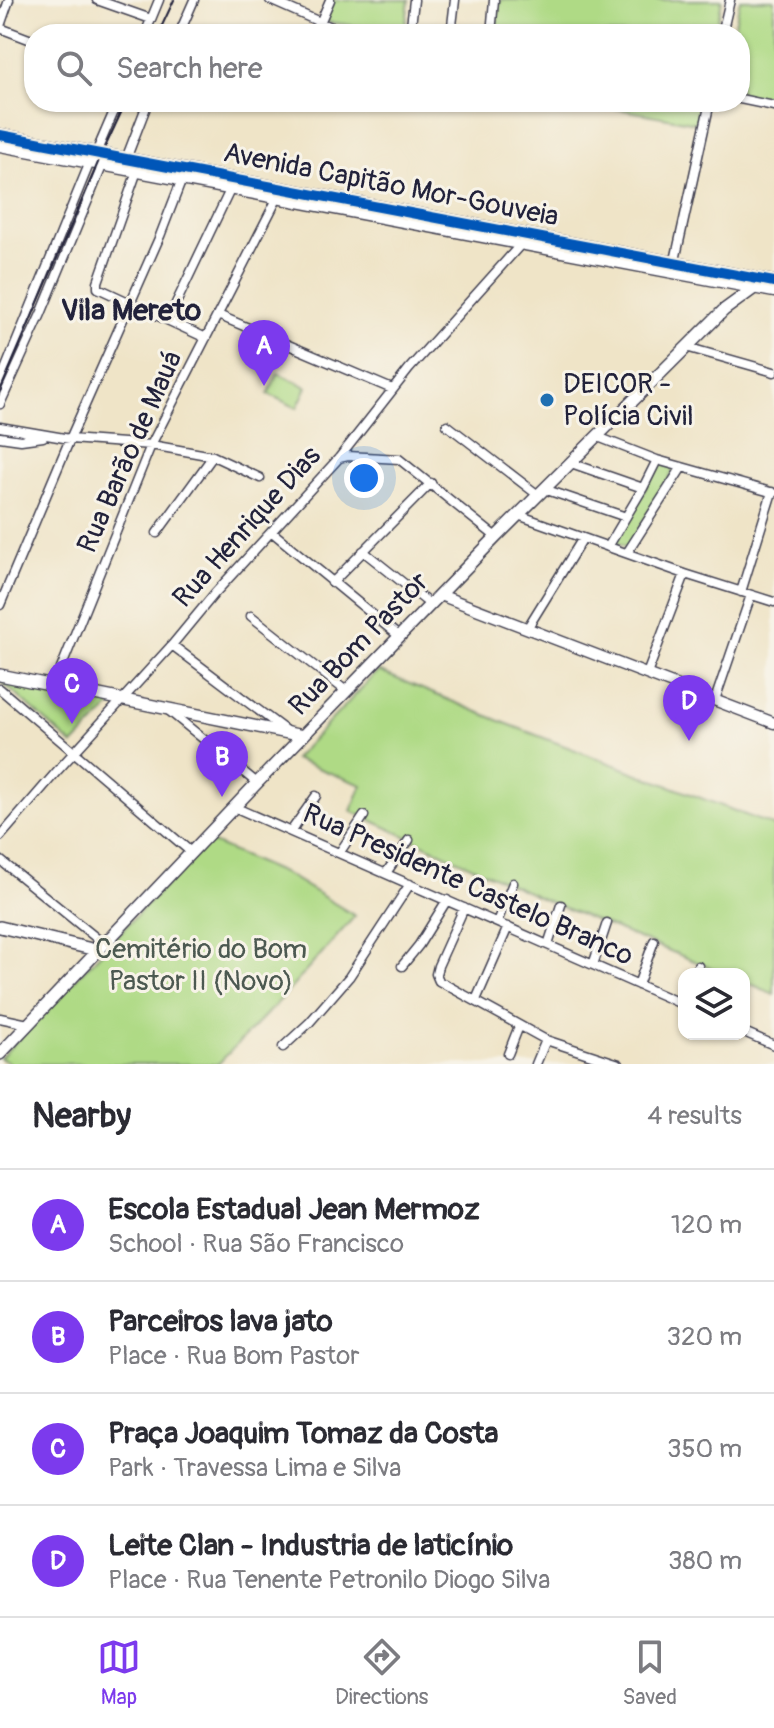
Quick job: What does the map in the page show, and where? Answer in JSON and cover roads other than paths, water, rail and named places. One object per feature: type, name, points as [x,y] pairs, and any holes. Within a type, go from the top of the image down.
[{"type":"main road","name":"Avenida Capitão Mor-Gouveia","points":[[0,135],[137,171],[175,175],[585,251],[766,280]]},
{"type":"main road","name":"Avenida Capitão Mor-Gouveia","points":[[0,145],[96,160],[126,159],[175,175],[278,197],[522,243],[671,263],[766,280],[774,291]]},
{"type":"main road","name":"Rua Bom Pastor","points":[[0,1054],[496,537],[724,310],[766,280]]},
{"type":"main road","points":[[0,675],[303,736]]},
{"type":"main road","points":[[0,927],[68,947]]},
{"type":"main road","points":[[0,935],[99,951]]},
{"type":"street","points":[[9,0],[0,27],[24,37]]},
{"type":"street","points":[[97,0],[151,19]]},
{"type":"street","points":[[149,24],[159,0]]},
{"type":"street","points":[[183,24],[194,0]]},
{"type":"street","points":[[270,0],[286,3],[324,24]]},
{"type":"street","points":[[320,23],[330,0]]},
{"type":"street","points":[[411,24],[414,0]]},
{"type":"street","points":[[452,24],[455,0]]},
{"type":"street","points":[[492,24],[494,0]]},
{"type":"street","points":[[724,24],[730,0]]},
{"type":"street","points":[[750,101],[774,106]]},
{"type":"street","points":[[0,404],[41,314],[114,112]]},
{"type":"street","points":[[126,159],[144,112]]},
{"type":"street","points":[[671,263],[676,256],[708,112]]},
{"type":"street","points":[[0,382],[96,160]]},
{"type":"street","points":[[137,171],[98,282],[99,289],[206,338]]},
{"type":"street","points":[[0,605],[160,236],[175,175]]},
{"type":"street","points":[[168,320],[231,188]]},
{"type":"street","name":"Rua Barão de Mauá","points":[[54,686],[151,445],[278,197]]},
{"type":"street","name":"Rua Henrique Dias","points":[[0,837],[215,593],[339,458],[392,389],[522,243]]},
{"type":"street","points":[[218,315],[392,389]]},
{"type":"street","points":[[686,347],[774,372]]},
{"type":"street","points":[[447,425],[541,492],[626,517]]},
{"type":"street","points":[[0,427],[70,439],[151,445],[213,456],[260,478]]},
{"type":"street","points":[[0,437],[21,440],[49,435]]},
{"type":"street","points":[[598,437],[657,460],[773,492],[741,592]]},
{"type":"street","points":[[157,533],[213,456]]},
{"type":"street","points":[[339,458],[399,459],[496,537]]},
{"type":"street","points":[[608,547],[657,460]]},
{"type":"street","points":[[571,463],[643,488]]},
{"type":"street","points":[[627,553],[682,467]]},
{"type":"street","points":[[332,583],[431,483]]},
{"type":"street","points":[[518,515],[772,602],[774,591]]},
{"type":"street","points":[[272,532],[400,637]]},
{"type":"street","points":[[528,627],[583,538]]},
{"type":"street","points":[[363,551],[431,605]]},
{"type":"street","points":[[647,674],[685,574]]},
{"type":"street","points":[[440,595],[528,627],[543,638],[774,723]]},
{"type":"street","points":[[715,700],[751,595]]},
{"type":"street","points":[[251,616],[346,691]]},
{"type":"street","points":[[172,645],[288,732]]},
{"type":"street","points":[[0,689],[192,853]]},
{"type":"street","points":[[164,707],[257,783]]},
{"type":"street","points":[[291,831],[316,796]]},
{"type":"street","name":"Rua Presidente Castelo Branco","points":[[234,807],[678,1000]]},
{"type":"street","points":[[340,852],[364,816]]},
{"type":"street","points":[[386,873],[409,840]]},
{"type":"street","points":[[0,860],[99,951]]},
{"type":"street","points":[[497,922],[513,883]]},
{"type":"street","points":[[283,1047],[309,1023],[349,977],[410,884]]},
{"type":"street","points":[[402,966],[447,900]]},
{"type":"street","points":[[548,945],[561,905]]},
{"type":"street","points":[[464,908],[438,966],[436,974],[439,981],[546,1040],[619,1064]]},
{"type":"street","points":[[593,965],[607,923]]},
{"type":"street","points":[[476,1000],[508,927]]},
{"type":"street","points":[[638,985],[654,941]]},
{"type":"street","points":[[0,1018],[28,1024]]},
{"type":"street","points":[[508,1054],[519,1026]]},
{"type":"street","points":[[750,1035],[774,1045]]},
{"type":"street","points":[[536,1064],[546,1040]]},
{"type":"tram line","points":[[163,24],[174,0]]},
{"type":"tram line","points":[[0,391],[121,112]]},
{"type":"place","name":"Escola Estadual Jean Mermoz","points":[[264,386]]},
{"type":"place","name":"DEICOR - Polícia Civil","points":[[547,400]]},
{"type":"place","name":"Praça Joaquim Tomaz da Costa","points":[[72,724]]},
{"type":"place","name":"Leite Clan - Industria de laticínio","points":[[689,741]]},
{"type":"place","name":"Parceiros lava jato","points":[[222,797]]},
{"type":"district","name":"Vila Mereto","points":[[131,310]]},
{"type":"park label","name":"Cemitério do Bom Pastor II (Novo)","points":[[201,965]]}]
